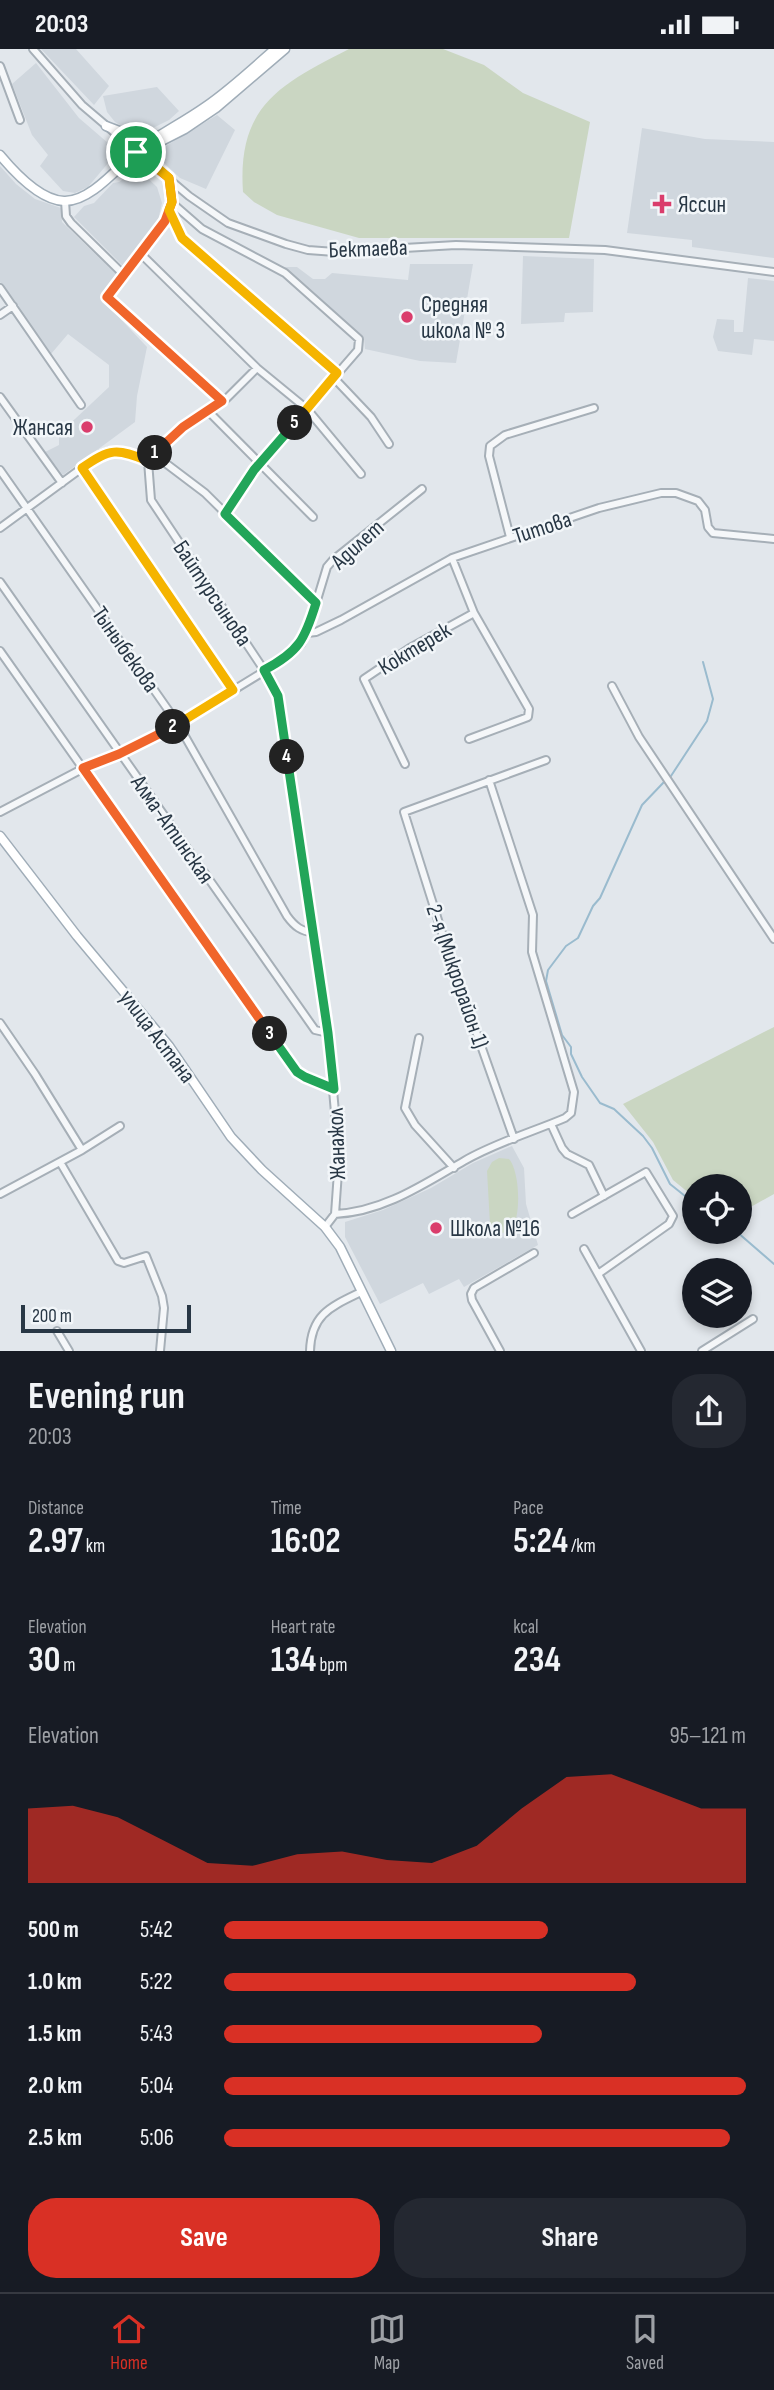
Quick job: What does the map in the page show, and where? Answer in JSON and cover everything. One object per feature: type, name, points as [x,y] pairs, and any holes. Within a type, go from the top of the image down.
[{"type":"main road","points":[[0,155],[22,179],[52,198],[65,201],[79,198],[136,152],[212,102],[275,49]]},
{"type":"main road","points":[[136,152],[155,146],[216,108],[285,49]]},
{"type":"main road","points":[[106,126],[135,137],[146,138],[163,134]]},
{"type":"main road","points":[[153,164],[155,146]]},
{"type":"main road","name":"улица Астана","points":[[0,836],[77,936],[169,1046],[231,1137],[262,1170],[325,1227],[340,1247],[389,1350]]},
{"type":"main road","name":"улица Астана","points":[[325,1227],[389,1350]]},
{"type":"street","name":"Бектаева","points":[[33,49],[82,105],[189,196],[228,223],[308,250],[456,245],[605,250],[774,272]]},
{"type":"street","points":[[0,67],[20,120]]},
{"type":"street","points":[[169,178],[170,206],[182,238],[336,376],[371,417],[389,444]]},
{"type":"street","points":[[65,201],[66,216],[71,223],[124,275]]},
{"type":"street","points":[[170,206],[165,221],[107,297],[222,401]]},
{"type":"street","points":[[170,206],[202,229],[285,273],[359,339],[358,350],[260,463],[225,514]]},
{"type":"street","points":[[141,254],[257,369],[307,409],[361,474]]},
{"type":"street","points":[[0,288],[81,405]]},
{"type":"street","points":[[0,315],[13,306]]},
{"type":"street","points":[[148,461],[183,427],[222,401],[257,369]]},
{"type":"street","points":[[0,397],[62,483]]},
{"type":"street","points":[[510,537],[489,456],[490,446],[505,435],[594,408]]},
{"type":"street","points":[[208,411],[313,517]]},
{"type":"street","points":[[0,529],[101,454],[110,451],[131,454],[148,461],[164,462],[205,493],[316,603]]},
{"type":"street","name":"Байтурсынова","points":[[148,461],[151,500],[264,670],[278,696],[314,933]]},
{"type":"street","points":[[82,468],[233,690]]},
{"type":"street","name":"Тыныбекова","points":[[0,470],[178,724],[287,916],[295,926],[305,932],[314,933]]},
{"type":"street","name":"Адилет","points":[[0,812],[83,768],[119,754],[178,724],[292,653],[307,633],[327,567],[422,489]]},
{"type":"street","name":"Титова","points":[[307,633],[316,632],[341,620],[452,558],[599,508],[672,493],[698,501],[705,510],[708,527],[713,533],[774,539]]},
{"type":"street","points":[[452,558],[474,613],[529,709],[528,717],[470,739]]},
{"type":"street","name":"Алма-Атинская","points":[[0,582],[315,1030],[328,1033]]},
{"type":"street","name":"Коктерек","points":[[405,764],[364,679],[410,648],[474,613]]},
{"type":"street","points":[[0,651],[297,1072],[334,1089]]},
{"type":"street","points":[[612,687],[639,737],[774,939]]},
{"type":"street","points":[[335,1214],[369,1210],[401,1196],[465,1160],[571,1113],[574,1092],[532,953],[533,915],[489,780],[546,760]]},
{"type":"street","name":"2-я (Микрорайон 1)","points":[[489,780],[404,812],[449,955],[514,1139]]},
{"type":"street","name":"Жанажол","points":[[314,933],[328,1033],[340,1158],[335,1214],[325,1227]]},
{"type":"street","points":[[0,1023],[82,1150]]},
{"type":"street","points":[[419,1038],[405,1108],[415,1125],[454,1168]]},
{"type":"street","points":[[551,1124],[567,1154],[589,1165],[604,1196]]},
{"type":"street","points":[[0,1194],[82,1150],[120,1126]]},
{"type":"street","points":[[60,1162],[118,1261],[124,1263],[146,1256],[164,1308],[160,1350]]},
{"type":"street","points":[[572,1214],[646,1173],[673,1216],[668,1224],[598,1274]]},
{"type":"street","points":[[584,1249],[640,1350]]},
{"type":"street","points":[[500,1350],[471,1294],[474,1288],[534,1253]]},
{"type":"street","points":[[310,1350],[312,1332],[318,1320],[330,1307],[359,1293]]},
{"type":"street","points":[[702,1350],[737,1328]]},
{"type":"street","points":[[57,1331],[69,1350]]},
{"type":"shaded area","points":[[41,49],[76,49],[109,86],[94,105]]},
{"type":"shaded area","points":[[36,63],[79,118],[122,155],[114,165],[109,162],[88,187],[75,193],[63,191],[40,166],[48,155],[32,135],[12,84]]},
{"type":"shaded area","points":[[157,87],[179,111],[169,120],[147,131],[124,127],[115,122],[107,112],[103,96]]},
{"type":"shaded area","points":[[217,115],[235,130],[206,189],[180,178],[160,159],[161,149]]},
{"type":"shaded area","points":[[642,128],[705,139],[774,142],[774,258],[692,247],[692,240],[627,233]]},
{"type":"shaded area","points":[[0,166],[16,184],[35,199],[61,208],[62,222],[118,276],[100,297],[147,347],[137,396],[135,422],[63,475],[45,452],[59,445],[59,434],[109,387],[109,365],[68,334],[51,354],[0,282]]},
{"type":"shaded area","points":[[138,169],[157,187],[162,203],[156,229],[123,266],[74,217],[84,206],[94,203],[113,183]]},
{"type":"shaded area","points":[[523,256],[594,259],[593,312],[565,313],[564,322],[521,324]]},
{"type":"shaded area","points":[[410,264],[473,264],[456,363],[420,361],[365,349],[364,338],[284,267],[297,267],[313,279],[325,279],[332,273],[408,280]]},
{"type":"shaded area","points":[[748,278],[774,281],[774,341],[754,339],[752,355],[718,351],[713,337],[717,319],[734,320],[734,332],[743,332]]},
{"type":"shaded area","points":[[512,1146],[524,1168],[526,1204],[538,1245],[464,1287],[459,1279],[429,1294],[423,1283],[380,1304],[345,1237],[345,1222],[383,1210],[431,1188],[473,1163]]},
{"type":"green space","points":[[349,49],[443,49],[484,65],[523,93],[590,122],[569,238],[359,238],[277,215],[254,202],[243,192],[243,162],[247,138],[256,118],[268,101],[284,87]]},
{"type":"green space","points":[[774,1027],[774,1194],[752,1206],[752,1174],[682,1174],[682,1187],[673,1180],[653,1142],[623,1104]]},
{"type":"green space","points":[[499,1158],[509,1159],[513,1165],[518,1195],[514,1226],[510,1232],[503,1233],[496,1231],[490,1224],[487,1171],[492,1162]]},
{"type":"waterway","points":[[669,779],[707,721],[713,699],[703,662]]},
{"type":"waterway","points":[[664,782],[642,805],[600,898],[593,906],[578,938],[566,946],[548,970],[546,981],[562,1035],[571,1047],[571,1054],[582,1077],[600,1103],[614,1109],[643,1136],[670,1184],[682,1194]]},
{"type":"waterway","points":[[751,1244],[774,1264]]},
{"type":"place","name":"Яссин","points":[[662,204]]},
{"type":"place","name":"Средняя школа № 3","points":[[407,317]]},
{"type":"place","name":"Жансая","points":[[87,427]]},
{"type":"place","name":"Школа №16","points":[[436,1228]]},
{"type":"route","points":[[136,152],[155,146],[153,164],[169,178],[172,202],[169,210],[178,232],[182,238],[337,373],[254,470],[225,514],[316,603],[301,644],[281,661],[264,670],[278,696],[334,1089],[297,1072],[83,768],[119,754],[178,724],[233,690],[82,468],[101,454],[110,451],[121,451],[148,461],[183,427],[222,401],[107,297],[165,221],[172,202],[169,178],[136,152]]}]
